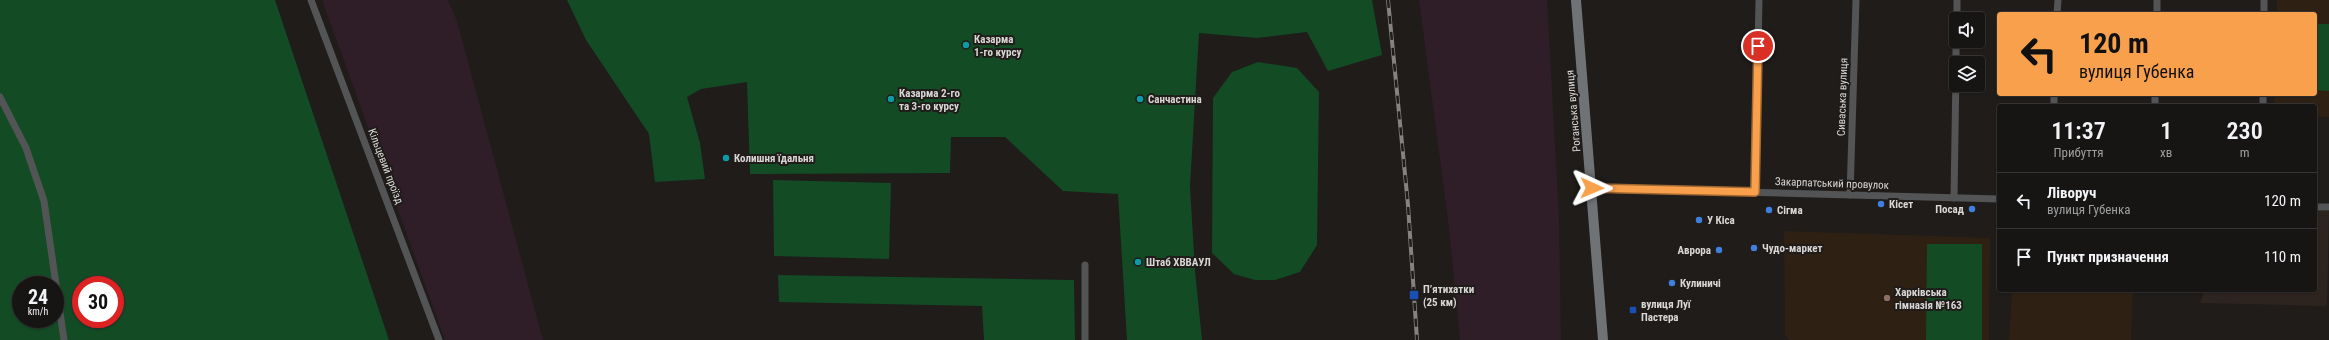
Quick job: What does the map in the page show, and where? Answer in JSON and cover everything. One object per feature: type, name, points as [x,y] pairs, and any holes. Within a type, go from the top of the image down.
[{"type":"main road","name":"Роганська вулиця","points":[[1576,0],[1603,340]]},
{"type":"street","name":"Кільцевий проїзд","points":[[311,0],[439,340]]},
{"type":"street","points":[[1755,192],[1759,0]]},
{"type":"street","name":"Сиваська вулиця","points":[[1850,195],[1856,0]]},
{"type":"street","points":[[1957,0],[1957,12]]},
{"type":"street","points":[[2057,12],[2058,0]]},
{"type":"street","points":[[2157,0],[2157,12]]},
{"type":"street","points":[[2264,0],[2264,12]]},
{"type":"street","points":[[1954,198],[1956,92]]},
{"type":"street","points":[[0,97],[26,148],[44,201],[64,340]]},
{"type":"street","name":"Закарпатський провулок","points":[[1592,188],[1997,199]]},
{"type":"street","points":[[2317,207],[2329,207]]},
{"type":"street","points":[[1085,265],[1085,340]]},
{"type":"shaded area","points":[[322,0],[448,0],[457,21],[543,340],[445,340]]},
{"type":"shaded area","points":[[1419,0],[1547,0],[1559,218],[1561,340],[1460,340],[1449,228]]},
{"type":"shaded area","points":[[2277,0],[2329,0],[2329,117],[2317,116],[2317,104],[2274,104],[2275,96],[2317,96],[2317,12],[2277,12]]},
{"type":"shaded area","points":[[2317,210],[2329,211],[2327,306],[2200,303],[2204,292],[2317,292]]},
{"type":"shaded area","name":"Харківська гімназія №163","points":[[1784,231],[1990,238],[1989,340],[1789,340],[1785,335]]},
{"type":"shaded area","points":[[2012,292],[2133,292],[2131,340],[2009,340]]},
{"type":"green space","points":[[0,0],[275,0],[389,340],[0,340]]},
{"type":"green space","points":[[567,0],[1372,0],[1382,55],[1328,71],[1307,32],[1257,38],[1199,33],[1190,186],[1195,271],[1202,340],[1127,340],[1118,194],[1063,191],[1005,137],[951,137],[950,173],[750,174],[747,82],[701,89],[687,97],[700,143],[705,179],[655,182],[649,134],[586,40]]},
{"type":"green space","points":[[2317,24],[2329,24],[2329,91],[2317,90]]},
{"type":"green space","points":[[1258,62],[1297,68],[1319,92],[1317,245],[1300,272],[1275,280],[1255,280],[1234,274],[1212,253],[1213,98],[1232,72]]},
{"type":"green space","points":[[773,180],[891,183],[889,259],[774,256]]},
{"type":"green space","points":[[1927,244],[1982,244],[1982,340],[1926,340]]},
{"type":"green space","points":[[778,275],[1074,280],[1075,340],[984,340],[982,306],[779,302]]},
{"type":"railway","points":[[1388,0],[1408,205],[1417,340]]},
{"type":"place","name":"Казарма 1-го курсу","points":[[966,45]]},
{"type":"place","name":"Казарма 2-го та 3-го курсу","points":[[891,99]]},
{"type":"place","name":"Санчастина","points":[[1140,99]]},
{"type":"place","name":"Колишня їдальня","points":[[726,158]]},
{"type":"place","name":"Кісет","points":[[1881,204]]},
{"type":"place","name":"Посад","points":[[1972,209]]},
{"type":"place","name":"Сігма","points":[[1769,210]]},
{"type":"place","name":"У Кіса","points":[[1699,220]]},
{"type":"place","name":"Чудо-маркет","points":[[1754,248]]},
{"type":"place","name":"Аврора","points":[[1719,250]]},
{"type":"place","name":"Штаб ХВВАУЛ","points":[[1138,262]]},
{"type":"place","name":"Кулиничі","points":[[1672,283]]},
{"type":"place","name":"Пʼятихатки (25 км)","points":[[1414,295]]},
{"type":"place","name":"Харківська гімназія №163","points":[[1887,298]]},
{"type":"place","name":"вулиця Луї Пастера","points":[[1633,310]]},
{"type":"route","points":[[1592,188],[1755,192],[1758,46]]}]
